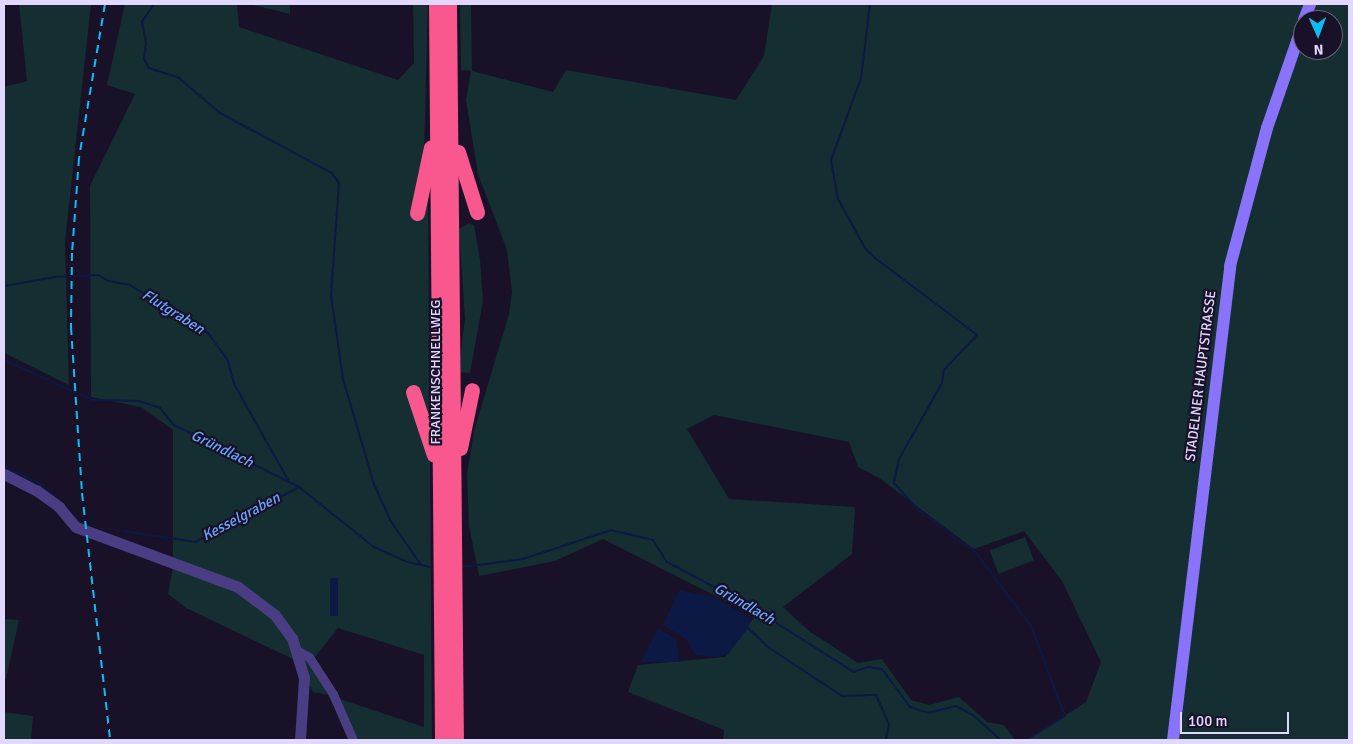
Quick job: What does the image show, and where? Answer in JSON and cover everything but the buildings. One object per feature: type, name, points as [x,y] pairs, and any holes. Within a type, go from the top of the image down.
[{"type":"highway","name":"FRANKENSCHNELLWEG","points":[[436,4],[444,115]]},
{"type":"highway","name":"FRANKENSCHNELLWEG","points":[[450,4],[444,115],[447,486],[456,740]]},
{"type":"highway","points":[[444,115],[477,212]]},
{"type":"highway","points":[[417,213],[444,115]]},
{"type":"highway","points":[[447,486],[472,390]]},
{"type":"highway","points":[[413,392],[447,486]]},
{"type":"highway","name":"FRANKENSCHNELLWEG","points":[[442,740],[447,486]]},
{"type":"main road","name":"STADELNER HAUPTSTRASSE","points":[[1173,740],[1230,266],[1267,128],[1293,53]]},
{"type":"street","points":[[4,474],[36,490],[59,507],[76,527],[238,587],[282,621],[298,651],[304,678],[300,740]]},
{"type":"street","points":[[298,651],[309,657],[333,694],[353,740]]},
{"type":"green space","points":[[19,4],[91,4],[65,242],[69,385],[4,353],[4,87],[27,81]]},
{"type":"green space","points":[[125,4],[237,4],[239,27],[398,80],[414,63],[413,4],[428,4],[424,159],[428,186],[432,740],[352,740],[328,695],[313,692],[297,661],[186,608],[168,594],[173,567],[173,430],[141,407],[91,397],[90,186],[135,94],[107,85]],"holes":[[[338,628],[424,655],[424,727],[328,695],[315,657]]]},
{"type":"green space","points":[[249,4],[290,4],[290,14]]},
{"type":"green space","points":[[460,4],[471,4],[472,71],[553,92],[566,70],[736,100],[764,56],[772,4],[1349,4],[1349,740],[1027,740],[1086,702],[1101,662],[1062,581],[1024,531],[974,549],[879,478],[858,467],[849,442],[714,415],[687,429],[729,499],[855,507],[852,554],[783,607],[809,631],[858,663],[882,659],[911,700],[929,705],[959,697],[987,722],[1004,725],[1015,740],[723,740],[724,730],[628,692],[638,665],[725,657],[755,616],[603,539],[555,561],[479,576],[469,526],[467,474],[474,431],[509,314],[512,292],[507,250],[478,174],[466,100],[471,71],[461,70]]},
{"type":"green space","points":[[469,223],[474,225],[480,259],[483,301],[470,373],[458,372],[465,319],[459,229]]},
{"type":"green space","points":[[1025,537],[1034,560],[998,574],[990,551]]},
{"type":"green space","points":[[4,619],[19,620],[6,679],[4,679]]},
{"type":"green space","points":[[4,712],[33,716],[31,740],[4,740]]},
{"type":"water","points":[[330,578],[338,578],[338,616],[330,616]]},
{"type":"water","points":[[679,590],[717,598],[751,619],[748,628],[728,654],[717,657],[695,655],[686,639],[663,625]]},
{"type":"water","points":[[658,628],[676,639],[680,662],[641,662]]},
{"type":"waterway","points":[[154,4],[142,22],[146,43],[144,59],[149,68],[179,78],[220,113],[332,173],[339,183],[331,295],[343,379],[374,484],[390,520],[421,565]]},
{"type":"waterway","points":[[870,4],[861,78],[831,160],[838,199],[865,248],[875,258],[977,335],[944,370],[942,383],[899,459],[894,483],[918,510],[939,524],[953,538],[973,549],[1031,626],[1065,716],[1026,740]]},
{"type":"waterway","name":"Flutgraben","points":[[4,286],[55,277],[98,275],[109,281],[130,285],[208,333],[228,361],[234,384],[288,480]]},
{"type":"waterway","name":"Gründlach","points":[[4,360],[92,400],[139,401],[160,408],[174,425],[299,487],[374,547],[408,562],[429,567]]},
{"type":"waterway","name":"Kesselgraben","points":[[4,467],[37,482],[55,497]]},
{"type":"waterway","name":"Kesselgraben","points":[[123,531],[195,542],[299,487]]},
{"type":"waterway","name":"Gründlach","points":[[463,567],[523,559],[611,530],[653,540],[667,562],[748,605],[854,672],[868,667],[882,669],[910,707],[928,713],[956,706],[973,715],[1001,740]]},
{"type":"waterway","name":"Gründlach","points":[[748,628],[768,647],[842,696],[876,695],[889,724],[886,740]]},
{"type":"railway","points":[[105,4],[79,158],[72,253],[71,327],[82,493],[110,740]]}]
